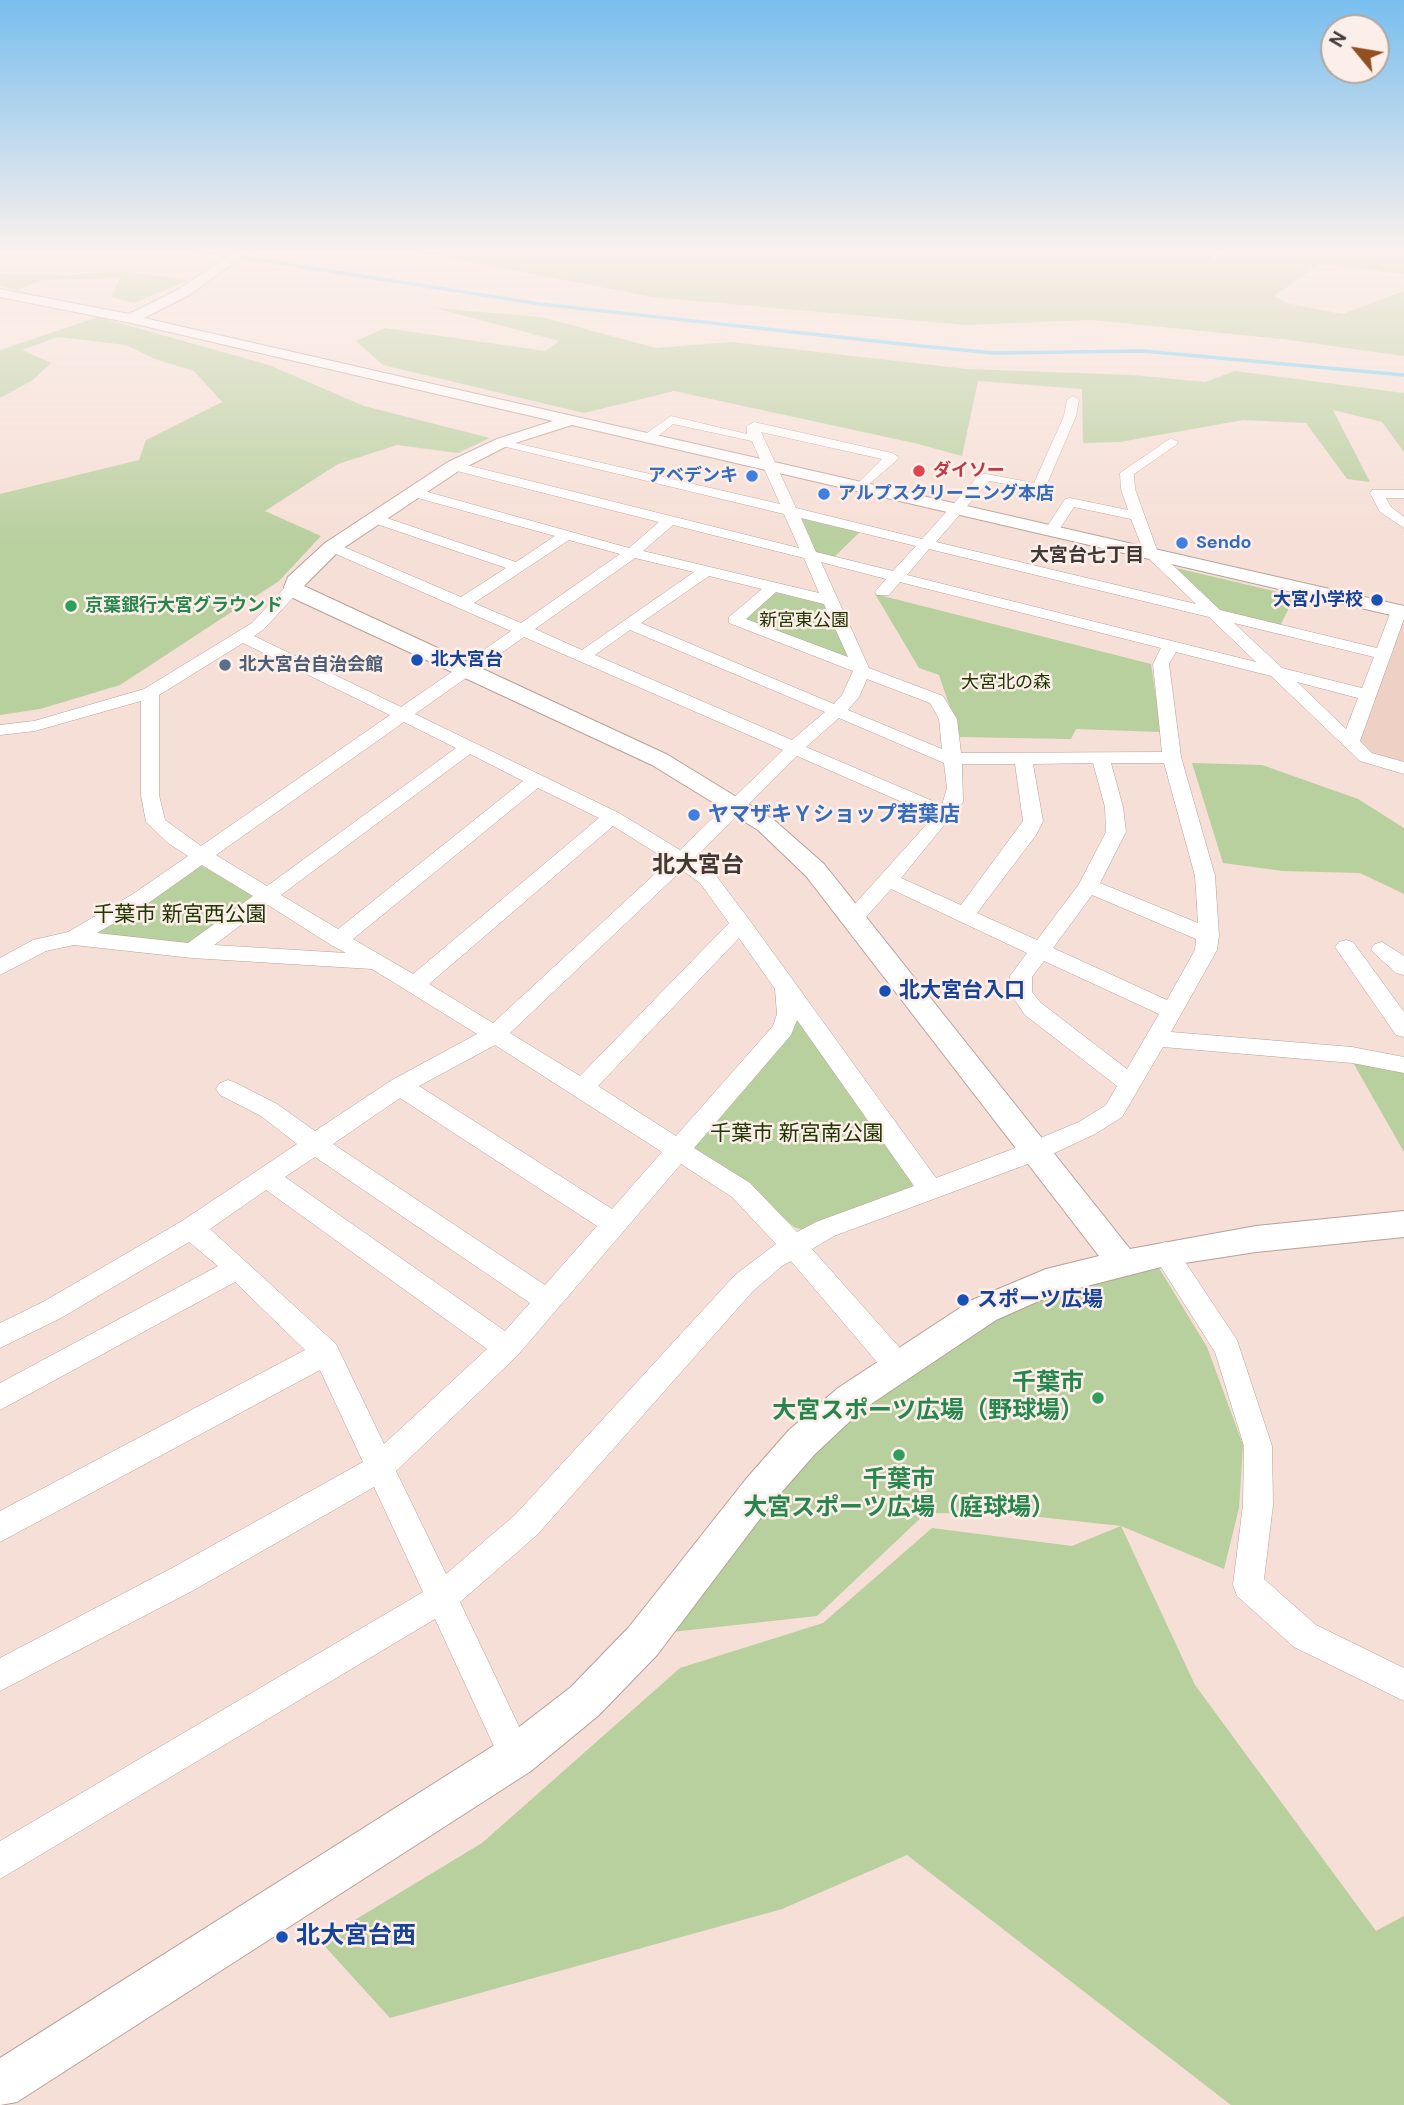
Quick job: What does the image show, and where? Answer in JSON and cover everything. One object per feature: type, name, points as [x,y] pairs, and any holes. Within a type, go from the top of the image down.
[{"type":"street","points":[[258,348],[1401,611],[1382,654],[1350,743]]},
{"type":"street","points":[[883,592],[986,476],[1039,488],[1070,416],[1073,400]]},
{"type":"street","points":[[647,438],[671,420],[747,438],[757,437]]},
{"type":"street","points":[[0,730],[35,726],[150,693],[258,626],[294,587],[295,581],[332,547],[412,492],[454,466],[503,442],[573,421]]},
{"type":"street","points":[[0,1336],[52,1310],[191,1228],[400,1086],[493,1036],[737,807],[796,746],[838,710],[857,686],[861,670],[828,600],[754,425],[892,457],[862,487]]},
{"type":"street","points":[[503,442],[1382,654]]},
{"type":"street","points":[[1171,442],[1127,473],[1128,489],[1150,552],[1366,757],[1404,768]]},
{"type":"street","points":[[454,466],[1368,695]]},
{"type":"street","points":[[616,507],[650,479]]},
{"type":"street","points":[[412,492],[565,536],[828,600]]},
{"type":"street","points":[[1404,494],[1377,494],[1385,509],[1404,524]]},
{"type":"street","points":[[1052,530],[1070,502],[1137,516]]},
{"type":"street","points":[[373,518],[517,567]]},
{"type":"street","points":[[74,938],[140,899],[632,553],[670,520]]},
{"type":"street","points":[[463,603],[565,536]]},
{"type":"street","points":[[332,547],[796,746],[946,814]]},
{"type":"street","points":[[585,655],[705,572]]},
{"type":"street","points":[[294,587],[300,594],[466,668],[660,760],[737,807],[791,845],[815,870],[1123,1264]]},
{"type":"street","points":[[772,588],[735,620],[937,700],[948,719],[956,788],[954,802],[853,919]]},
{"type":"street","points":[[629,624],[951,759],[1101,760],[1172,757]]},
{"type":"street","points":[[242,636],[612,817],[707,878],[931,1190]]},
{"type":"street","points":[[0,1861],[440,1599],[526,1525],[744,1283],[793,1246],[825,1229],[1035,1151],[1087,1128],[1114,1111],[1206,950],[1209,936],[1205,876],[1172,757],[1161,664],[1171,645]]},
{"type":"street","points":[[150,693],[150,795],[156,822],[175,839],[582,1088],[741,1190],[897,1365]]},
{"type":"street","points":[[192,951],[468,747]]},
{"type":"street","points":[[964,915],[1029,831],[1033,821],[1023,759]]},
{"type":"street","points":[[1101,760],[1114,807],[1116,832],[1088,886],[1021,976],[1021,993],[1033,1009],[1130,1084]]},
{"type":"street","points":[[338,940],[536,780]]},
{"type":"street","points":[[414,985],[612,817]]},
{"type":"street","points":[[888,880],[1172,1011]]},
{"type":"street","points":[[1088,886],[1209,936]]},
{"type":"street","points":[[582,1088],[741,923]]},
{"type":"street","points":[[0,950],[74,938],[192,951],[376,962]]},
{"type":"street","points":[[0,968],[40,945]]},
{"type":"street","points":[[1346,947],[1404,1029]]},
{"type":"street","points":[[1382,949],[1404,968]]},
{"type":"street","points":[[0,1675],[183,1580],[379,1469],[507,1348],[783,1029],[788,1014],[786,989]]},
{"type":"street","points":[[1157,1037],[1178,1042],[1352,1055],[1404,1065]]},
{"type":"street","points":[[400,1086],[613,1223]]},
{"type":"street","points":[[228,1090],[269,1110],[313,1143],[547,1300]]},
{"type":"street","points":[[266,1177],[507,1348]]},
{"type":"street","points":[[0,2085],[516,1756],[584,1701],[643,1641],[759,1491],[802,1442],[850,1399],[897,1365],[984,1310],[1046,1283],[1165,1253],[1256,1239],[1404,1224]]},
{"type":"street","points":[[191,1228],[239,1268],[326,1353],[516,1756]]},
{"type":"street","points":[[1165,1253],[1227,1348],[1258,1446],[1258,1505],[1248,1585],[1305,1636],[1404,1685]]},
{"type":"street","points":[[0,1396],[239,1268]]},
{"type":"street","points":[[0,1527],[326,1353]]},
{"type":"shaded area","points":[[1401,620],[1404,621],[1404,765],[1368,755],[1356,746]]},
{"type":"green space","points":[[27,348],[22,350],[51,363],[33,380],[0,398],[0,350]]},
{"type":"green space","points":[[133,348],[209,348],[269,365],[364,406],[490,438],[458,453],[397,445],[338,464],[265,511],[321,536],[279,581],[120,685],[40,709],[0,715],[0,494],[139,460],[146,440],[222,402],[194,371],[155,359]]},
{"type":"green space","points":[[364,348],[526,348],[545,351],[549,348],[785,348],[967,369],[1133,375],[1205,382],[1235,371],[1404,393],[1404,452],[1382,422],[1333,410],[1370,482],[1347,479],[1306,423],[1243,420],[1120,442],[1083,443],[1082,389],[978,381],[962,456],[914,443],[674,391],[584,413],[383,365]]},
{"type":"green space","points":[[1348,348],[1404,348],[1404,356]]},
{"type":"green space","points":[[805,517],[861,531],[832,559],[816,554],[799,519]]},
{"type":"green space","points":[[1176,568],[1295,596],[1279,628],[1222,613]]},
{"type":"green space","name":"新宮東公園","points":[[778,593],[824,604],[849,658],[743,620],[771,594]]},
{"type":"green space","name":"大宮北の森","points":[[875,594],[1151,664],[1161,732],[1076,729],[1071,739],[960,737],[939,675],[919,668]]},
{"type":"green space","points":[[1192,763],[1262,765],[1358,799],[1404,828],[1404,894],[1360,873],[1283,871],[1223,863]]},
{"type":"green space","name":"千葉市 新宮西公園","points":[[197,863],[253,896],[192,947],[82,937]]},
{"type":"green space","name":"千葉市 新宮南公園","points":[[797,1020],[804,1021],[914,1180],[912,1187],[803,1230],[794,1227],[744,1182],[695,1149],[695,1142]]},
{"type":"green space","points":[[1351,1059],[1404,1068],[1404,1152]]},
{"type":"green space","points":[[1159,1268],[1207,1347],[1243,1445],[1239,1508],[1224,1569],[1121,1526],[1012,1514],[926,1513],[817,1616],[663,1633],[764,1499],[853,1411],[1012,1309],[1042,1297]]},
{"type":"green space","points":[[1121,1526],[1195,1685],[1376,1931],[1404,1916],[1404,2105],[1231,2105],[907,1855],[782,1909],[390,2018],[320,1941],[482,1843],[680,1668],[823,1623],[932,1528],[1072,1546]]},
{"type":"waterway","points":[[944,348],[993,353],[1143,351],[1404,375]]},
{"type":"place","name":"ダイソー","points":[[919,471]]},
{"type":"place","name":"アベデンキ","points":[[752,476]]},
{"type":"place","name":"アルプスクリーニング本店","points":[[824,494]]},
{"type":"place","name":"Sendo","points":[[1182,543]]},
{"type":"place","name":"大宮小学校","points":[[1377,600]]},
{"type":"place","name":"京葉銀行大宮グラウンド","points":[[71,606]]},
{"type":"place","name":"北大宮台","points":[[417,660]]},
{"type":"place","name":"北大宮台自治会館","points":[[225,665]]},
{"type":"place","name":"ヤマザキＹショップ若葉店","points":[[694,815]]},
{"type":"place","name":"北大宮台入口","points":[[885,991]]},
{"type":"place","name":"スポーツ広場","points":[[963,1300]]},
{"type":"place","name":"千葉市 大宮スポーツ広場（野球場）","points":[[1098,1398]]},
{"type":"place","name":"千葉市 大宮スポーツ広場（庭球場）","points":[[899,1455]]},
{"type":"place","name":"北大宮台西","points":[[282,1937]]},
{"type":"district","name":"大宮台七丁目","points":[[1087,556]]},
{"type":"district","name":"北大宮台","points":[[698,866]]}]
